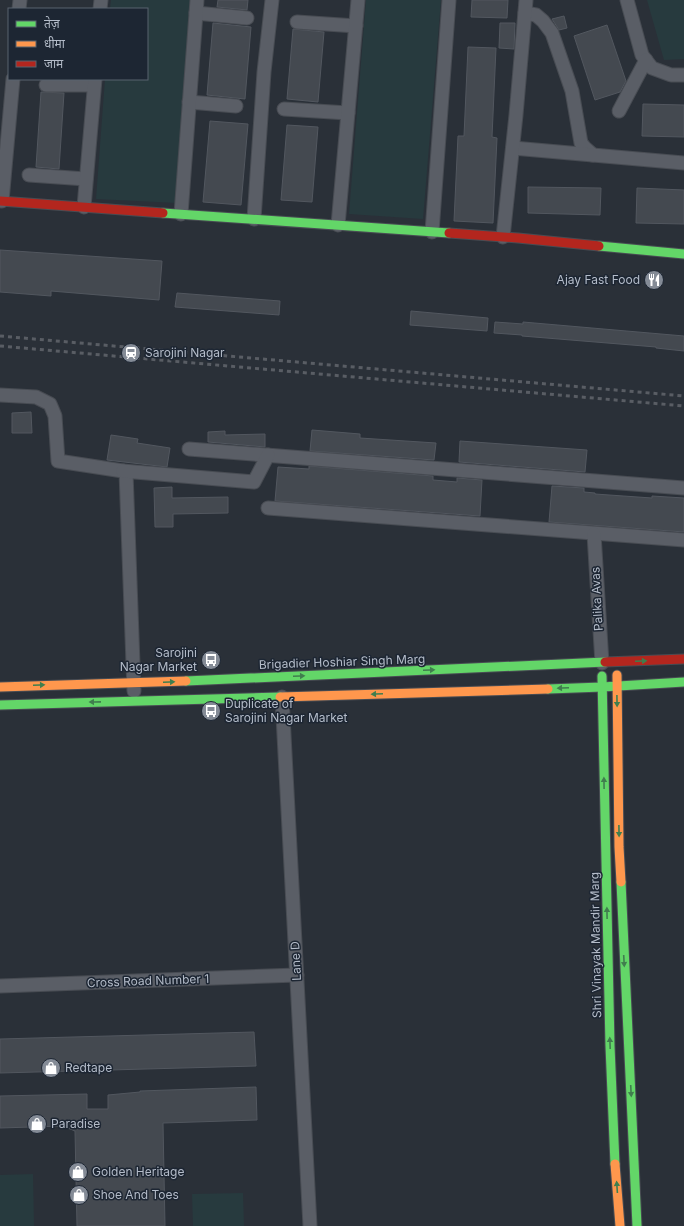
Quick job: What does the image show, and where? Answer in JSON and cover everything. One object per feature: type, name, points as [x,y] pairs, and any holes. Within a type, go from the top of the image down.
[{"type":"street","points":[[181,214],[197,0]]},
{"type":"street","points":[[254,219],[264,72],[272,0]]},
{"type":"street","points":[[338,225],[358,0]]},
{"type":"street","points":[[432,232],[449,0]]},
{"type":"street","points":[[503,237],[513,148],[526,0]]},
{"type":"street","points":[[627,0],[642,55],[652,68],[671,75],[684,75]]},
{"type":"street","points":[[196,13],[247,18]]},
{"type":"street","points":[[525,13],[536,15],[543,21],[552,33],[572,91],[581,143],[593,155]]},
{"type":"street","points":[[297,22],[356,26]]},
{"type":"street","points":[[619,111],[646,60]]},
{"type":"street","points":[[13,80],[1,201],[503,237],[684,254]]},
{"type":"street","points":[[46,85],[95,82],[84,207]]},
{"type":"street","points":[[190,102],[236,106]]},
{"type":"street","points":[[284,108],[348,113]]},
{"type":"street","points":[[513,148],[684,163]]},
{"type":"street","points":[[29,175],[86,179]]},
{"type":"street","points":[[0,395],[36,397],[50,404],[55,416],[58,461],[123,470],[254,482],[268,455]]},
{"type":"street","points":[[188,449],[684,488]]},
{"type":"street","points":[[123,470],[127,475],[134,701]]},
{"type":"street","points":[[268,508],[684,540]]},
{"type":"street","name":"Palika Avas","points":[[594,534],[602,663]]},
{"type":"street","name":"Brigadier Hoshiar Singh Marg","points":[[0,687],[134,683],[684,659]]},
{"type":"street","points":[[616,662],[619,847],[637,1226]]},
{"type":"street","name":"Shri Vinayak Mandir Marg","points":[[602,663],[610,1046],[616,1177],[620,1226]]},
{"type":"street","points":[[0,705],[602,687],[684,682]]},
{"type":"street","name":"Lane D","points":[[282,697],[310,1226]]},
{"type":"street","name":"Cross Road Number 1","points":[[0,986],[297,975]]},
{"type":"green space","points":[[111,0],[191,0],[177,203],[96,199],[105,80],[148,80],[148,8],[110,8]]},
{"type":"green space","points":[[366,0],[441,0],[423,219],[349,214]]},
{"type":"green space","points":[[647,0],[684,0],[684,59],[664,60]]},
{"type":"green space","points":[[33,1174],[34,1226],[0,1226],[0,1175]]},
{"type":"green space","points":[[243,1193],[244,1226],[193,1226],[192,1194]]},
{"type":"building","points":[[218,0],[248,0],[247,10],[217,7]]},
{"type":"building","points":[[472,0],[508,0],[507,18],[471,17]]},
{"type":"building","points":[[564,16],[567,28],[559,30],[552,19]]},
{"type":"building","points":[[213,23],[251,27],[245,99],[207,95]]},
{"type":"building","points":[[500,23],[515,23],[514,49],[499,48]]},
{"type":"building","points":[[607,25],[626,81],[620,92],[595,100],[574,36]]},
{"type":"building","points":[[293,29],[324,32],[318,102],[287,99]]},
{"type":"building","points":[[468,47],[496,48],[492,137],[497,138],[493,223],[454,221],[458,136],[464,136]]},
{"type":"building","points":[[41,92],[64,93],[59,169],[36,167]]},
{"type":"building","points":[[643,104],[684,105],[684,137],[642,136]]},
{"type":"building","points":[[210,121],[248,124],[241,205],[203,202]]},
{"type":"building","points":[[287,125],[318,127],[312,202],[281,200]]},
{"type":"building","points":[[528,187],[601,188],[600,215],[528,213]]},
{"type":"building","points":[[637,188],[684,190],[684,224],[636,223]]},
{"type":"building","points":[[0,250],[162,261],[159,300],[51,291],[51,296],[0,292]]},
{"type":"building","points":[[177,293],[280,301],[279,315],[175,307]]},
{"type":"building","points":[[411,311],[488,318],[487,331],[410,325]]},
{"type":"building","points":[[495,322],[523,324],[523,322],[684,336],[684,351],[656,347],[494,333]]},
{"type":"building","points":[[31,412],[32,433],[12,433],[12,413]]},
{"type":"building","points":[[312,430],[360,434],[360,438],[436,443],[434,460],[310,451]]},
{"type":"building","points":[[225,431],[225,435],[265,434],[265,447],[208,442],[208,432]]},
{"type":"building","points":[[111,435],[138,439],[137,443],[170,448],[167,467],[107,460]]},
{"type":"building","points":[[460,441],[587,450],[585,472],[459,462]]},
{"type":"building","points":[[309,466],[433,476],[433,480],[457,482],[457,478],[482,480],[480,516],[275,501],[278,467],[309,469]]},
{"type":"building","points":[[552,486],[584,488],[584,492],[595,494],[652,498],[652,496],[684,498],[684,532],[549,522]]},
{"type":"building","points":[[172,487],[172,498],[228,497],[228,513],[173,514],[173,527],[155,527],[154,488]]},
{"type":"building","points":[[254,1032],[256,1066],[0,1073],[0,1039]]},
{"type":"building","points":[[256,1087],[257,1120],[163,1123],[165,1226],[77,1226],[75,1131],[63,1126],[0,1128],[0,1096],[87,1094],[87,1109],[108,1109],[108,1095],[140,1091]]},
{"type":"railway","points":[[0,336],[684,396]]},
{"type":"railway","points":[[0,346],[684,406]]},
{"type":"traffic: fast","points":[[163,213],[449,233]]},
{"type":"traffic: fast","points":[[599,246],[684,254]]},
{"type":"traffic: fast","points":[[186,681],[605,662]]},
{"type":"traffic: fast","points":[[602,676],[610,1046],[615,1164]]},
{"type":"traffic: fast","points":[[548,689],[684,682]]},
{"type":"traffic: fast","points":[[0,705],[280,697]]},
{"type":"traffic: fast","points":[[621,882],[637,1226]]},
{"type":"traffic: slow","points":[[617,675],[619,847],[621,882]]},
{"type":"traffic: slow","points":[[0,687],[186,681]]},
{"type":"traffic: slow","points":[[280,697],[548,689]]},
{"type":"traffic: slow","points":[[615,1164],[620,1226]]},
{"type":"traffic: jam","points":[[0,201],[163,213]]},
{"type":"traffic: jam","points":[[449,233],[599,246]]},
{"type":"traffic: jam","points":[[605,662],[684,659]]},
{"type":"place","name":"Ajay Fast Food","points":[[654,280]]},
{"type":"place","name":"Sarojini Nagar","points":[[131,353]]},
{"type":"place","name":"Sarojini Nagar Market","points":[[211,660]]},
{"type":"place","name":"Duplicate of Sarojini Nagar Market","points":[[211,711]]},
{"type":"place","name":"Redtape","points":[[51,1068]]},
{"type":"place","name":"Paradise","points":[[37,1124]]},
{"type":"place","name":"Golden Heritage","points":[[78,1172]]},
{"type":"place","name":"Shoe And Toes","points":[[79,1195]]}]
